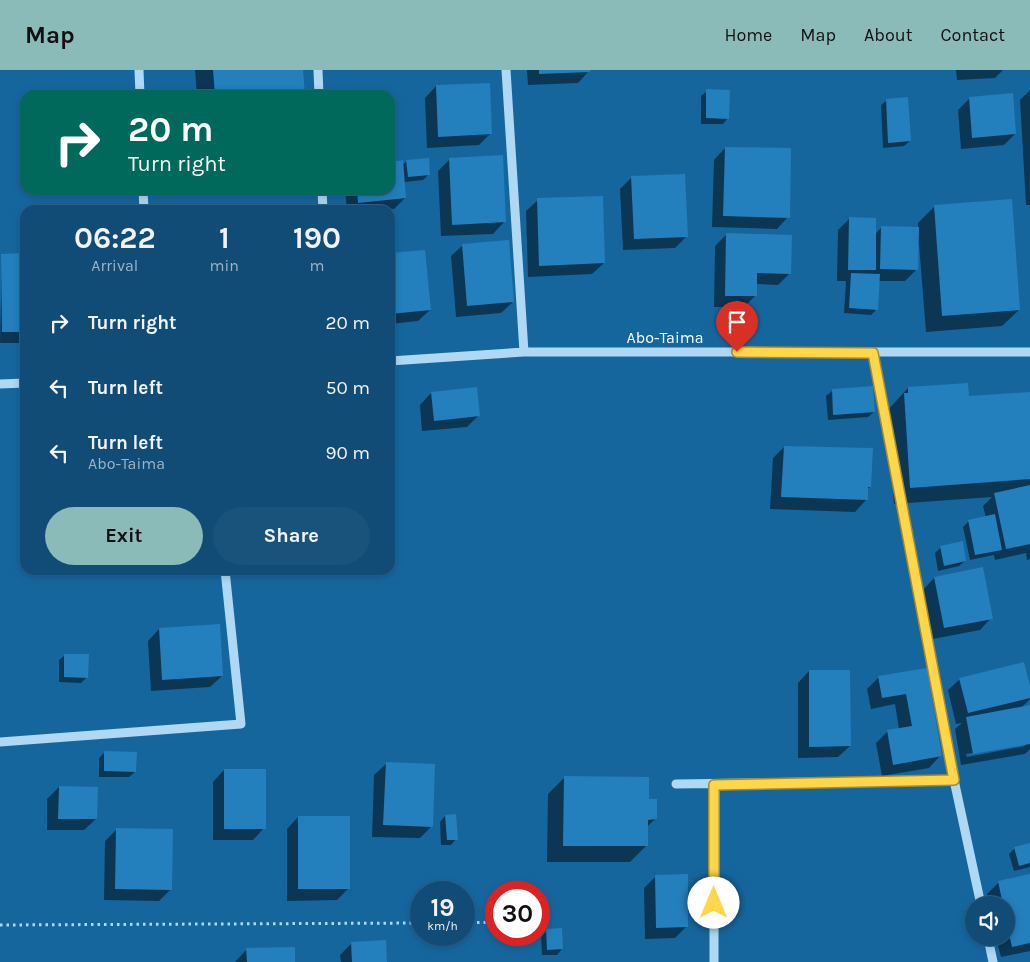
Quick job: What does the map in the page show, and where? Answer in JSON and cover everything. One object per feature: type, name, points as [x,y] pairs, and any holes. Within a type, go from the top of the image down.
[{"type":"street","points":[[139,70],[140,90]]},
{"type":"street","points":[[318,70],[319,90]]},
{"type":"street","points":[[506,70],[524,352]]},
{"type":"street","name":"Abo-Taima","points":[[395,361],[524,352],[1030,352]]},
{"type":"street","points":[[873,353],[954,780],[979,896]]},
{"type":"street","points":[[0,384],[20,383]]},
{"type":"street","points":[[0,742],[240,724],[225,575]]},
{"type":"street","points":[[676,784],[714,785],[954,780]]},
{"type":"street","points":[[714,785],[714,962]]},
{"type":"street","points":[[990,946],[993,962]]},
{"type":"path","points":[[0,925],[410,923]]},
{"type":"building","points":[[213,70],[303,70],[305,90],[215,90]]},
{"type":"building","points":[[539,70],[590,70],[590,72],[539,74]]},
{"type":"building","points":[[490,83],[492,134],[438,137],[436,85]]},
{"type":"building","points":[[706,89],[730,90],[729,119],[706,118]]},
{"type":"building","points":[[1013,93],[1016,134],[972,138],[969,97]]},
{"type":"building","points":[[908,97],[911,141],[888,143],[886,99]]},
{"type":"building","points":[[725,147],[791,148],[790,218],[723,216]]},
{"type":"building","points":[[503,155],[506,222],[452,225],[449,158]]},
{"type":"building","points":[[429,158],[430,175],[408,177],[406,160]]},
{"type":"building","points":[[403,160],[406,198],[358,203],[357,195],[395,195],[395,161]]},
{"type":"building","points":[[685,174],[688,237],[634,239],[631,176]]},
{"type":"building","points":[[603,196],[605,263],[539,266],[537,198]]},
{"type":"building","points":[[1012,199],[1020,310],[942,316],[934,205]]},
{"type":"building","points":[[849,217],[876,218],[876,270],[848,270]]},
{"type":"building","points":[[881,226],[919,227],[918,270],[880,269]]},
{"type":"building","points":[[726,233],[792,235],[791,274],[757,273],[757,296],[725,296]]},
{"type":"building","points":[[509,240],[514,302],[467,306],[462,244]]},
{"type":"building","points":[[425,250],[431,310],[395,314],[395,253]]},
{"type":"building","points":[[20,253],[20,332],[2,332],[1,254]]},
{"type":"building","points":[[851,273],[880,274],[878,310],[849,308]]},
{"type":"building","points":[[968,383],[969,396],[1030,392],[1030,479],[910,488],[904,393],[908,393],[908,387]]},
{"type":"building","points":[[873,386],[875,412],[833,415],[832,389]]},
{"type":"building","points":[[477,387],[480,416],[434,421],[431,392]]},
{"type":"building","points":[[784,446],[873,448],[871,487],[868,487],[868,500],[781,497]]},
{"type":"building","points":[[1030,485],[1030,544],[1006,549],[994,493]]},
{"type":"building","points":[[995,514],[1002,550],[975,555],[968,520]]},
{"type":"building","points":[[963,541],[966,561],[944,566],[940,546]]},
{"type":"building","points":[[983,567],[993,619],[944,628],[934,577]]},
{"type":"building","points":[[220,624],[223,676],[162,680],[159,628]]},
{"type":"building","points":[[64,654],[89,654],[88,678],[64,677]]},
{"type":"building","points":[[1024,662],[1030,686],[1030,698],[968,713],[959,678]]},
{"type":"building","points":[[927,668],[942,756],[893,765],[887,730],[912,726],[906,694],[882,698],[878,676]]},
{"type":"building","points":[[809,670],[850,670],[851,746],[809,747]]},
{"type":"building","points":[[1030,705],[1030,744],[973,754],[966,717]]},
{"type":"building","points":[[104,751],[137,752],[136,772],[104,771]]},
{"type":"building","points":[[386,762],[435,764],[433,827],[383,825]]},
{"type":"building","points":[[224,769],[266,769],[266,829],[224,829]]},
{"type":"building","points":[[564,776],[649,777],[649,799],[657,799],[657,819],[648,820],[648,846],[563,846]]},
{"type":"building","points":[[59,786],[98,787],[97,819],[58,819]]},
{"type":"building","points":[[456,814],[458,840],[447,840],[445,815]]},
{"type":"building","points":[[298,816],[350,816],[350,889],[298,889]]},
{"type":"building","points":[[116,828],[173,829],[172,890],[115,889]]},
{"type":"building","points":[[1030,843],[1030,863],[1019,866],[1014,847]]},
{"type":"building","points":[[688,874],[688,927],[656,928],[655,875]]},
{"type":"building","points":[[1030,874],[1030,943],[1012,947],[1015,946],[1015,896],[1001,896],[998,881]]},
{"type":"building","points":[[562,928],[563,949],[547,950],[547,946],[550,946],[550,929]]},
{"type":"building","points":[[386,940],[387,962],[352,962],[351,942]]},
{"type":"building","points":[[295,947],[295,962],[247,962],[246,948]]},
{"type":"route","points":[[714,903],[714,785],[954,780],[873,353],[737,352]]}]
